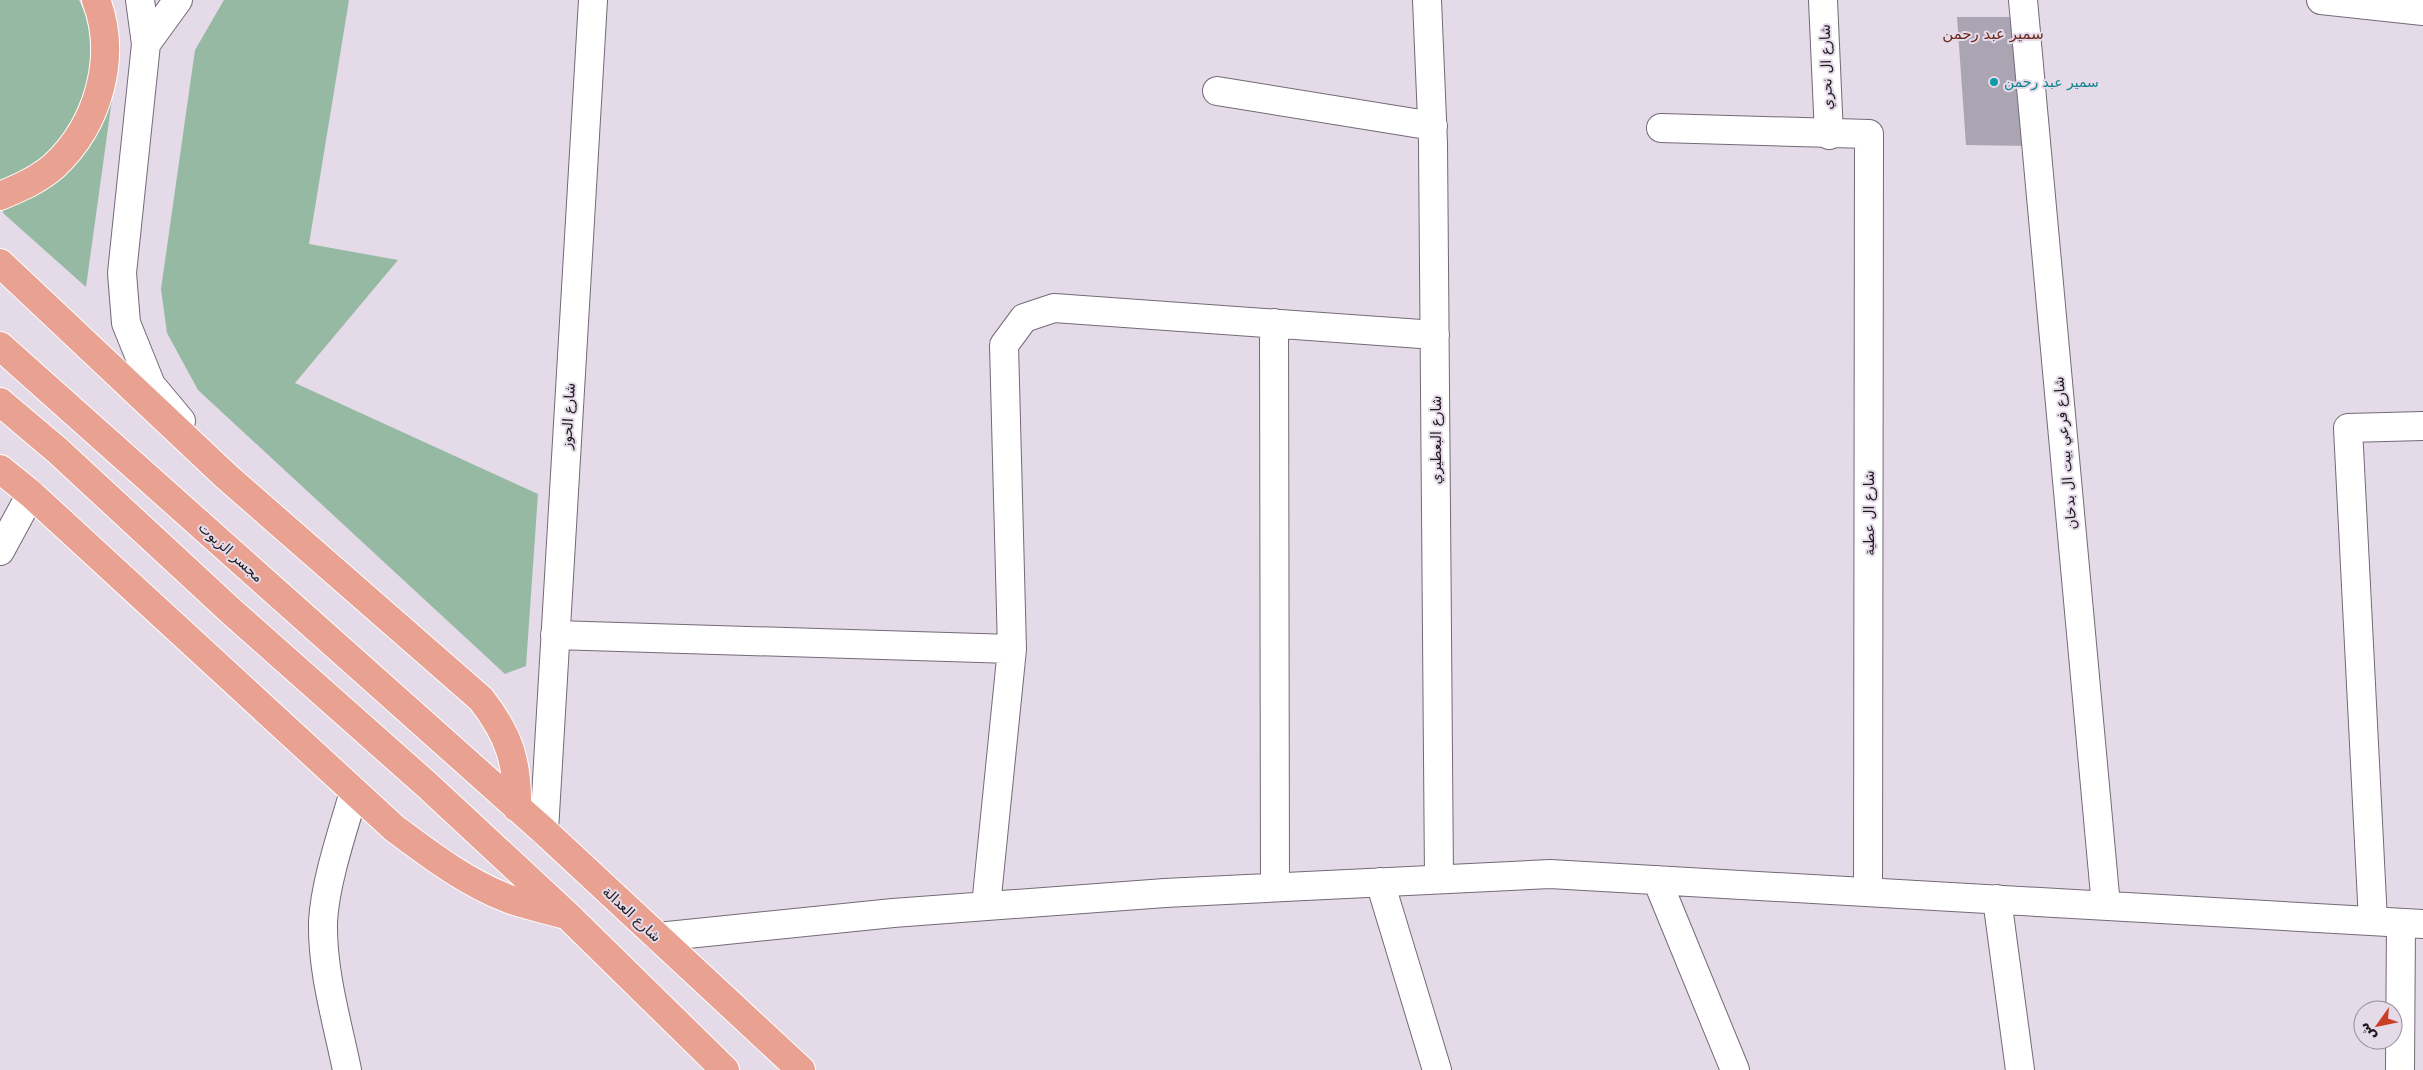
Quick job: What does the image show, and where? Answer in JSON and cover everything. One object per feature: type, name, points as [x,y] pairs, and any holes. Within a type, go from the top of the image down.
[{"type":"main road","points":[[0,196],[30,183],[53,167],[72,146],[88,122],[98,95],[104,67],[104,39],[100,10],[96,0]]},
{"type":"main road","points":[[0,263],[227,477],[480,700],[495,718],[507,739],[514,761],[518,784],[517,808]]},
{"type":"main road","name":"مجسر الزيوت","points":[[0,346],[462,759]]},
{"type":"main road","points":[[0,402],[57,450],[232,612],[427,785],[567,915],[725,1070]]},
{"type":"main road","points":[[0,469],[31,494],[394,828],[430,856],[469,879],[509,899],[567,915]]},
{"type":"main road","name":"شارع العدالة","points":[[462,759],[544,831],[801,1070]]},
{"type":"street","points":[[140,0],[146,44],[122,273],[126,324],[151,385],[227,477]]},
{"type":"street","points":[[146,44],[178,0]]},
{"type":"street","name":"شارع الحوز","points":[[544,831],[593,0]]},
{"type":"street","name":"شارع البعطيري","points":[[1427,0],[1433,126],[1440,879]]},
{"type":"street","name":"شارع ال نحري","points":[[1823,0],[1829,134]]},
{"type":"street","name":"شارع فرعي بيت ال بدخان","points":[[2023,0],[2106,906]]},
{"type":"street","points":[[2321,0],[2423,11]]},
{"type":"street","points":[[1217,91],[1433,126]]},
{"type":"street","points":[[1661,128],[1829,134]]},
{"type":"street","name":"شارع ال عطية","points":[[1829,134],[1869,134],[1868,892]]},
{"type":"street","points":[[986,906],[1012,649],[1004,345],[1024,318],[1054,308],[1435,335]]},
{"type":"street","points":[[1274,323],[1275,887]]},
{"type":"street","points":[[2372,922],[2348,428],[2423,426]]},
{"type":"street","points":[[0,551],[31,494]]},
{"type":"street","points":[[555,635],[1012,649]]},
{"type":"street","points":[[347,1070],[325,965],[323,921],[341,836],[354,792]]},
{"type":"street","points":[[658,937],[893,913],[986,906],[1275,887],[1550,874],[2412,924],[2400,1070]]},
{"type":"street","points":[[1657,880],[1735,1070]]},
{"type":"street","points":[[1380,882],[1437,1070]]},
{"type":"street","points":[[1996,900],[2020,1070]]},
{"type":"green space","points":[[0,0],[79,0],[108,61],[113,92],[86,287],[4,214],[0,206]]},
{"type":"green space","points":[[224,0],[349,0],[309,244],[398,260],[295,383],[538,494],[526,666],[505,674],[198,390],[167,333],[161,289],[195,50]]},
{"type":"building","name":"سمير عبد رحمن","points":[[1957,17],[2021,17],[2033,146],[1966,145]]},
{"type":"place","name":"سمير عبد رحمن","points":[[1994,82]]},
{"type":"district","name":"سمير عبد رحمن","points":[[1993,34]]}]
